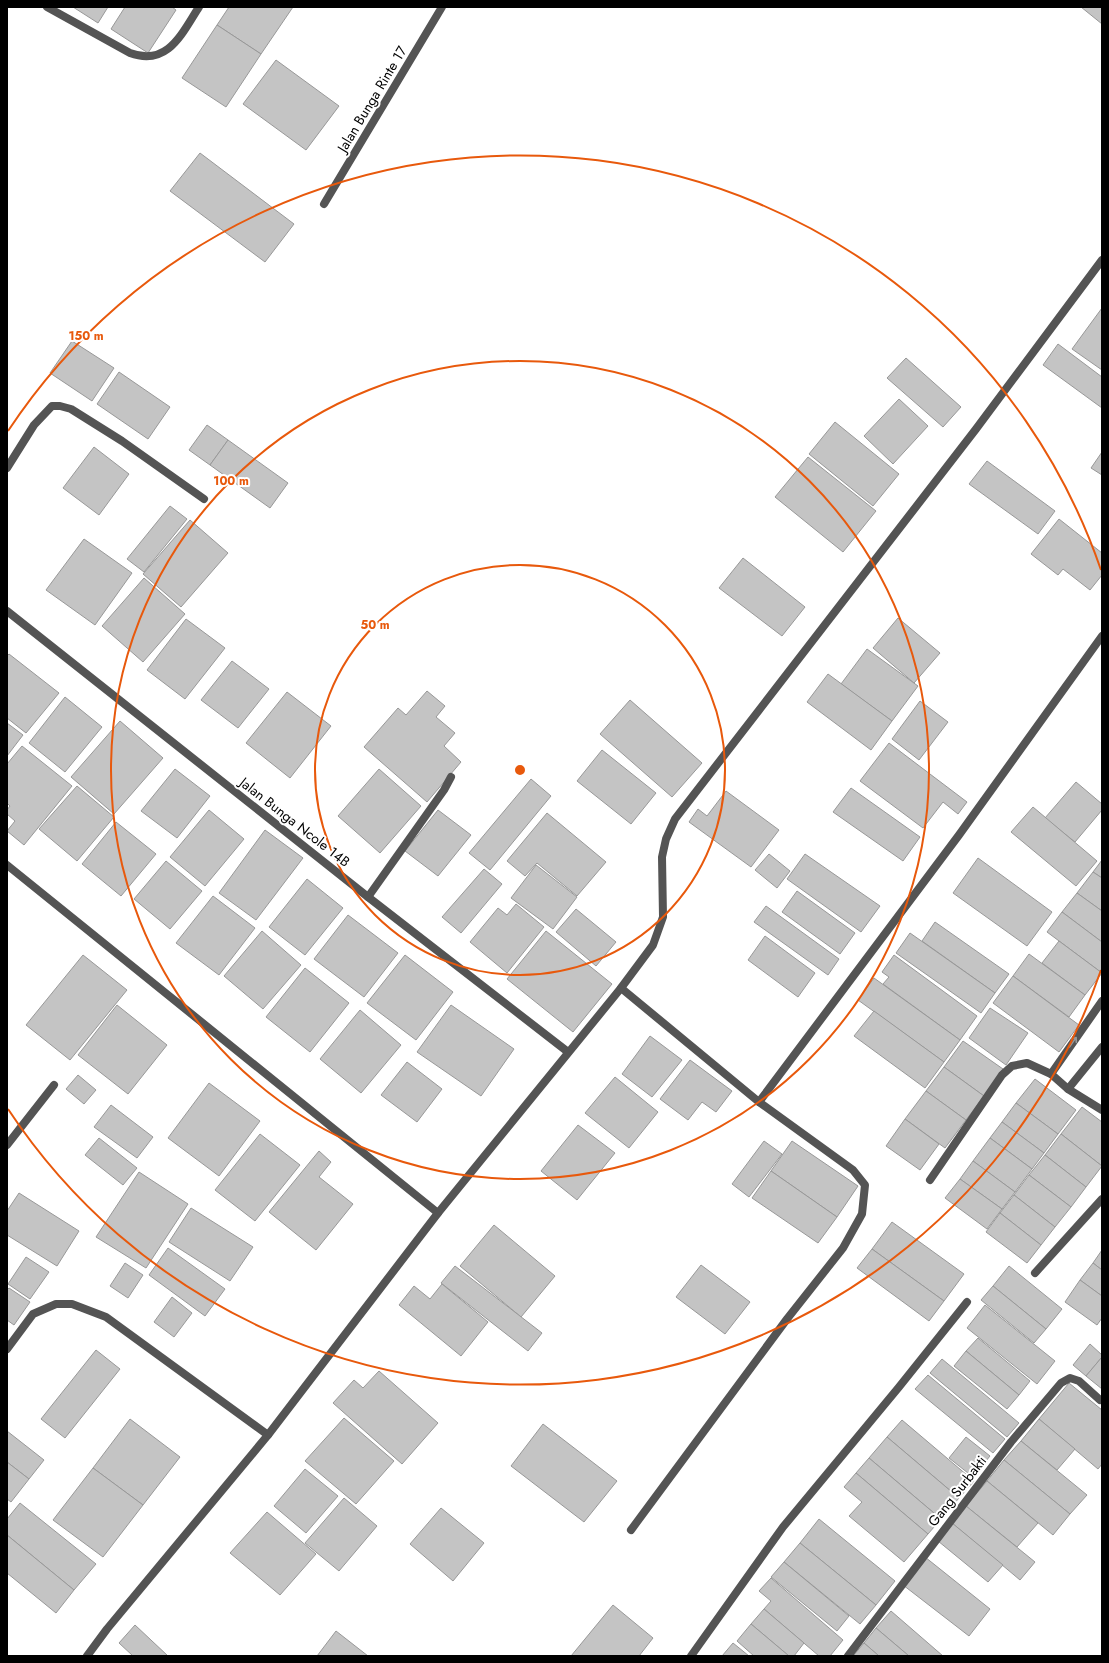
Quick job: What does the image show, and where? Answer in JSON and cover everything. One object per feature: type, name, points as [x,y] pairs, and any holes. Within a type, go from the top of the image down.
[{"type":"street","points":[[47,7],[130,53],[145,57],[159,55],[173,46],[199,7]]},
{"type":"street","name":"Jalan Bunga Rinte 17","points":[[324,204],[442,7]]},
{"type":"street","points":[[87,1656],[107,1629],[268,1435],[438,1213],[621,988],[653,945],[663,918],[662,857],[666,839],[675,819],[976,429],[1102,260]]},
{"type":"street","points":[[7,468],[34,425],[52,406],[60,406],[71,409],[122,441],[204,499]]},
{"type":"street","name":"Jalan Bunga Ncole 14B","points":[[7,611],[368,897],[568,1052]]},
{"type":"street","points":[[759,1102],[954,841],[1102,636]]},
{"type":"street","points":[[368,897],[444,790],[451,777]]},
{"type":"street","points":[[7,865],[438,1213]]},
{"type":"street","points":[[621,988],[759,1102],[853,1170],[865,1185],[862,1214],[843,1248],[787,1319],[631,1530]]},
{"type":"street","points":[[1051,1074],[1102,1001]]},
{"type":"street","points":[[1068,1088],[1102,1047]]},
{"type":"street","points":[[930,1180],[1002,1074],[1012,1066],[1027,1063],[1051,1074],[1068,1088],[1102,1110]]},
{"type":"street","points":[[7,1145],[54,1085]]},
{"type":"street","points":[[1035,1273],[1102,1199]]},
{"type":"street","points":[[691,1656],[783,1527],[967,1302]]},
{"type":"street","points":[[7,1349],[33,1314],[56,1304],[72,1304],[106,1317],[268,1435]]},
{"type":"street","name":"Gang Surbakti","points":[[848,1656],[1011,1442],[1061,1383],[1070,1378],[1079,1381],[1100,1400]]},
{"type":"building","points":[[73,7],[108,7],[98,23]]},
{"type":"building","points":[[125,7],[172,7],[176,10],[148,53],[111,29]]},
{"type":"building","points":[[229,7],[293,7],[261,54],[217,25]]},
{"type":"building","points":[[1081,7],[1102,7],[1102,24]]},
{"type":"building","points":[[217,25],[261,54],[226,107],[182,78]]},
{"type":"building","points":[[276,60],[339,106],[306,150],[243,104]]},
{"type":"building","points":[[200,153],[294,224],[265,262],[170,191]]},
{"type":"building","points":[[1102,308],[1102,370],[1072,349]]},
{"type":"building","points":[[72,341],[114,368],[92,401],[50,373]]},
{"type":"building","points":[[1058,344],[1102,377],[1102,408],[1043,365]]},
{"type":"building","points":[[906,358],[961,407],[943,427],[887,378]]},
{"type":"building","points":[[119,372],[170,407],[148,439],[97,404]]},
{"type":"building","points":[[899,399],[928,426],[893,464],[864,436]]},
{"type":"building","points":[[835,422],[899,474],[873,506],[809,454]]},
{"type":"building","points":[[207,425],[228,440],[210,465],[189,450]]},
{"type":"building","points":[[228,440],[288,483],[270,508],[210,465]]},
{"type":"building","points":[[94,447],[129,474],[99,515],[63,488]]},
{"type":"building","points":[[1102,452],[1102,475],[1091,468]]},
{"type":"building","points":[[808,457],[876,511],[843,552],[775,497]]},
{"type":"building","points":[[987,461],[1055,511],[1038,534],[969,484]]},
{"type":"building","points":[[170,506],[187,519],[144,572],[127,559]]},
{"type":"building","points":[[1059,519],[1102,553],[1102,575],[1090,590],[1063,569],[1058,575],[1031,554]]},
{"type":"building","points":[[190,520],[228,553],[181,607],[143,574]]},
{"type":"building","points":[[84,539],[132,573],[95,625],[46,590]]},
{"type":"building","points":[[743,558],[805,607],[782,636],[719,588]]},
{"type":"building","points":[[144,578],[185,614],[143,662],[102,626]]},
{"type":"building","points":[[898,618],[940,653],[914,683],[873,648]]},
{"type":"building","points":[[186,619],[225,648],[185,699],[147,670]]},
{"type":"building","points":[[867,649],[918,686],[892,721],[841,684]]},
{"type":"building","points":[[9,654],[59,693],[26,733],[7,718],[7,656]]},
{"type":"building","points":[[232,661],[269,689],[238,728],[201,700]]},
{"type":"building","points":[[828,674],[892,721],[871,750],[807,702]]},
{"type":"building","points":[[427,691],[445,706],[436,717],[455,733],[444,746],[461,762],[427,802],[364,747],[398,708],[406,715]]},
{"type":"building","points":[[287,692],[331,726],[290,778],[246,743]]},
{"type":"building","points":[[65,697],[102,727],[65,772],[29,743]]},
{"type":"building","points":[[630,700],[702,763],[672,797],[600,734]]},
{"type":"building","points":[[920,701],[948,722],[919,760],[892,739]]},
{"type":"building","points":[[120,721],[163,758],[114,814],[71,777]]},
{"type":"building","points":[[7,723],[23,735],[7,756]]},
{"type":"building","points":[[889,743],[967,802],[958,814],[943,802],[923,828],[860,781]]},
{"type":"building","points":[[22,746],[72,786],[24,845],[7,831],[15,821],[7,814],[7,810],[10,806],[7,803],[7,764]]},
{"type":"building","points":[[602,750],[656,793],[631,824],[577,781]]},
{"type":"building","points":[[175,769],[210,796],[177,838],[141,811]]},
{"type":"building","points":[[379,769],[421,806],[380,853],[338,816]]},
{"type":"building","points":[[531,779],[551,796],[490,870],[469,853]]},
{"type":"building","points":[[1076,782],[1102,804],[1102,810],[1075,842],[1045,818]]},
{"type":"building","points":[[77,786],[114,817],[77,861],[39,829]]},
{"type":"building","points":[[851,788],[920,837],[903,861],[833,812]]},
{"type":"building","points":[[726,791],[779,830],[751,867],[689,822],[698,809],[707,816]]},
{"type":"building","points":[[1033,807],[1097,861],[1076,886],[1011,832]]},
{"type":"building","points":[[209,810],[244,839],[205,886],[170,857]]},
{"type":"building","points":[[438,810],[471,835],[438,876],[405,851]]},
{"type":"building","points":[[547,813],[606,862],[577,896],[537,863],[525,876],[507,861]]},
{"type":"building","points":[[116,822],[156,854],[121,896],[82,864]]},
{"type":"building","points":[[265,830],[303,858],[256,920],[219,893]]},
{"type":"building","points":[[769,854],[790,871],[777,888],[755,870]]},
{"type":"building","points":[[805,854],[880,906],[861,932],[787,879]]},
{"type":"building","points":[[978,858],[1052,912],[1027,946],[953,893]]},
{"type":"building","points":[[1102,860],[1102,878],[1093,872]]},
{"type":"building","points":[[166,861],[202,891],[170,929],[134,899]]},
{"type":"building","points":[[536,865],[577,897],[553,929],[511,898]]},
{"type":"building","points":[[484,869],[502,884],[461,933],[442,917]]},
{"type":"building","points":[[1093,872],[1102,878],[1102,911],[1077,893]]},
{"type":"building","points":[[307,879],[343,908],[305,955],[269,927]]},
{"type":"building","points":[[797,891],[855,933],[840,954],[782,912]]},
{"type":"building","points":[[1077,893],[1102,911],[1102,942],[1062,912]]},
{"type":"building","points":[[213,896],[255,928],[219,975],[176,943]]},
{"type":"building","points":[[516,904],[544,927],[507,973],[470,942],[498,908],[507,915]]},
{"type":"building","points":[[766,906],[839,959],[828,975],[754,922]]},
{"type":"building","points":[[576,909],[616,942],[596,966],[556,932]]},
{"type":"building","points":[[1062,912],[1102,942],[1102,973],[1047,932]]},
{"type":"building","points":[[348,915],[398,953],[364,997],[314,959]]},
{"type":"building","points":[[935,922],[1009,974],[995,993],[922,941]]},
{"type":"building","points":[[262,931],[301,965],[263,1009],[224,976]]},
{"type":"building","points":[[546,931],[612,984],[573,1032],[507,979]]},
{"type":"building","points":[[910,933],[995,993],[981,1013],[896,953]]},
{"type":"building","points":[[765,936],[815,973],[798,997],[748,960]]},
{"type":"building","points":[[1059,941],[1102,973],[1085,995],[1042,963]]},
{"type":"building","points":[[1029,954],[1085,995],[1069,1017],[1013,976]]},
{"type":"building","points":[[83,955],[127,990],[70,1060],[26,1025]]},
{"type":"building","points":[[405,955],[453,992],[416,1040],[367,1003]]},
{"type":"building","points":[[894,955],[977,1016],[960,1040],[883,984],[889,977],[882,972]]},
{"type":"building","points":[[305,968],[349,1003],[310,1052],[266,1017]]},
{"type":"building","points":[[1013,976],[1079,1025],[1059,1052],[993,1003]]},
{"type":"building","points":[[874,978],[960,1040],[944,1062],[858,1000]]},
{"type":"building","points":[[117,1005],[167,1045],[128,1094],[78,1055]]},
{"type":"building","points":[[451,1005],[514,1049],[481,1096],[417,1052]]},
{"type":"building","points":[[990,1008],[1028,1033],[1006,1065],[969,1038]]},
{"type":"building","points":[[360,1010],[401,1045],[361,1093],[320,1059]]},
{"type":"building","points":[[874,1011],[944,1062],[925,1088],[854,1036]]},
{"type":"building","points":[[650,1036],[682,1060],[652,1097],[622,1074]]},
{"type":"building","points":[[963,1041],[1003,1069],[984,1096],[944,1067]]},
{"type":"building","points":[[690,1060],[732,1091],[716,1112],[702,1102],[688,1120],[660,1099]]},
{"type":"building","points":[[407,1062],[442,1089],[417,1122],[381,1095]]},
{"type":"building","points":[[944,1067],[984,1096],[966,1120],[926,1091]]},
{"type":"building","points":[[78,1075],[96,1090],[84,1104],[66,1089]]},
{"type":"building","points":[[615,1077],[658,1112],[629,1148],[585,1113]]},
{"type":"building","points":[[1035,1079],[1076,1110],[1058,1134],[1016,1103]]},
{"type":"building","points":[[209,1083],[260,1121],[219,1176],[168,1138]]},
{"type":"building","points":[[926,1091],[966,1120],[945,1148],[905,1119]]},
{"type":"building","points":[[1016,1103],[1058,1134],[1044,1153],[1002,1122]]},
{"type":"building","points":[[111,1105],[153,1137],[137,1158],[94,1127]]},
{"type":"building","points":[[1082,1107],[1102,1122],[1102,1166],[1061,1134]]},
{"type":"building","points":[[905,1119],[939,1144],[920,1170],[886,1146]]},
{"type":"building","points":[[1002,1122],[1044,1153],[1032,1169],[990,1138]]},
{"type":"building","points":[[578,1125],[615,1153],[577,1200],[541,1171]]},
{"type":"building","points":[[260,1134],[300,1165],[255,1221],[215,1190]]},
{"type":"building","points":[[1061,1134],[1102,1166],[1086,1187],[1045,1155]]},
{"type":"building","points":[[99,1138],[137,1168],[123,1185],[85,1155]]},
{"type":"building","points":[[990,1138],[1032,1169],[1015,1192],[973,1161]]},
{"type":"building","points":[[764,1141],[782,1154],[749,1197],[732,1184]]},
{"type":"building","points":[[792,1141],[858,1186],[837,1217],[771,1171]]},
{"type":"building","points":[[319,1151],[331,1162],[319,1177],[353,1204],[316,1250],[269,1212]]},
{"type":"building","points":[[1045,1155],[1086,1187],[1071,1207],[1029,1175]]},
{"type":"building","points":[[973,1161],[1015,1192],[1002,1209],[960,1179]]},
{"type":"building","points":[[771,1171],[837,1217],[818,1243],[752,1198]]},
{"type":"building","points":[[139,1172],[188,1204],[146,1268],[96,1237]]},
{"type":"building","points":[[1029,1175],[1071,1207],[1055,1227],[1014,1195]]},
{"type":"building","points":[[960,1179],[1002,1209],[987,1229],[945,1198]]},
{"type":"building","points":[[19,1193],[79,1231],[57,1266],[7,1235],[7,1211]]},
{"type":"building","points":[[1014,1195],[1055,1227],[1041,1245],[1000,1213]]},
{"type":"building","points":[[191,1208],[253,1247],[230,1281],[169,1242]]},
{"type":"building","points":[[1000,1213],[1041,1245],[1027,1263],[986,1232]]},
{"type":"building","points":[[892,1222],[964,1274],[944,1301],[872,1249]]},
{"type":"building","points":[[494,1225],[555,1276],[521,1317],[460,1266]]},
{"type":"building","points":[[168,1248],[225,1289],[205,1316],[149,1275]]},
{"type":"building","points":[[872,1249],[944,1301],[929,1321],[857,1268]]},
{"type":"building","points":[[1102,1250],[1102,1270],[1093,1263]]},
{"type":"building","points":[[26,1257],[49,1272],[30,1299],[8,1284]]},
{"type":"building","points":[[125,1263],[143,1275],[128,1298],[110,1286]]},
{"type":"building","points":[[1093,1263],[1102,1270],[1102,1296],[1080,1280]]},
{"type":"building","points":[[701,1265],[750,1302],[725,1334],[676,1297]]},
{"type":"building","points":[[455,1266],[542,1333],[528,1351],[441,1283]]},
{"type":"building","points":[[1009,1266],[1062,1309],[1046,1329],[993,1286]]},
{"type":"building","points":[[1080,1280],[1102,1296],[1102,1318],[1097,1325],[1065,1302]]},
{"type":"building","points":[[442,1284],[488,1322],[461,1356],[399,1305],[414,1286],[430,1299]]},
{"type":"building","points":[[993,1286],[1046,1329],[1034,1343],[981,1300]]},
{"type":"building","points":[[9,1288],[30,1302],[14,1325],[7,1320],[7,1290]]},
{"type":"building","points":[[172,1297],[192,1313],[174,1337],[154,1322]]},
{"type":"building","points":[[985,1305],[1055,1361],[1037,1384],[967,1328]]},
{"type":"building","points":[[978,1338],[1030,1381],[1019,1395],[966,1351]]},
{"type":"building","points":[[1090,1344],[1102,1355],[1102,1357],[1086,1376],[1073,1365]]},
{"type":"building","points":[[96,1350],[120,1369],[65,1438],[41,1419]]},
{"type":"building","points":[[966,1351],[1019,1395],[1007,1409],[954,1366]]},
{"type":"building","points":[[1102,1357],[1102,1389],[1086,1376]]},
{"type":"building","points":[[942,1359],[1019,1423],[1007,1437],[930,1373]]},
{"type":"building","points":[[379,1371],[438,1423],[402,1464],[333,1403],[354,1380],[363,1388]]},
{"type":"building","points":[[928,1375],[1005,1439],[993,1453],[915,1389]]},
{"type":"building","points":[[1069,1383],[1102,1410],[1102,1464],[1098,1469],[1039,1419]]},
{"type":"building","points":[[344,1418],[394,1461],[356,1504],[305,1461]]},
{"type":"building","points":[[130,1419],[180,1457],[143,1505],[93,1468]]},
{"type":"building","points":[[1039,1419],[1075,1449],[1057,1470],[1021,1441]]},
{"type":"building","points":[[902,1420],[974,1481],[959,1498],[887,1437]]},
{"type":"building","points":[[543,1424],[617,1481],[584,1522],[511,1466]]},
{"type":"building","points":[[7,1431],[44,1460],[29,1479],[7,1462]]},
{"type":"building","points":[[887,1437],[959,1498],[941,1519],[869,1458]]},
{"type":"building","points":[[966,1437],[990,1456],[973,1477],[949,1458]]},
{"type":"building","points":[[1021,1441],[1087,1495],[1070,1514],[1004,1460]]},
{"type":"building","points":[[869,1458],[941,1519],[928,1534],[856,1473]]},
{"type":"building","points":[[1004,1460],[1070,1514],[1053,1535],[987,1481]]},
{"type":"building","points":[[7,1462],[29,1479],[11,1502],[7,1499]]},
{"type":"building","points":[[93,1468],[143,1505],[103,1557],[53,1520]]},
{"type":"building","points":[[305,1469],[338,1496],[306,1533],[274,1506]]},
{"type":"building","points":[[856,1473],[928,1534],[904,1562],[849,1516],[862,1502],[844,1487]]},
{"type":"building","points":[[987,1481],[1038,1523],[1017,1547],[966,1506]]},
{"type":"building","points":[[344,1498],[377,1526],[339,1571],[305,1543]]},
{"type":"building","points":[[20,1503],[96,1564],[74,1590],[7,1535],[7,1519]]},
{"type":"building","points":[[966,1506],[1035,1562],[1020,1580],[952,1523]]},
{"type":"building","points":[[441,1508],[484,1543],[453,1581],[410,1544]]},
{"type":"building","points":[[267,1512],[316,1554],[280,1595],[230,1553]]},
{"type":"building","points":[[819,1519],[895,1581],[876,1605],[800,1543]]},
{"type":"building","points":[[952,1523],[1003,1565],[988,1582],[938,1541]]},
{"type":"building","points":[[7,1535],[74,1590],[56,1613],[7,1573]]},
{"type":"building","points":[[800,1543],[876,1605],[860,1624],[784,1562]]},
{"type":"building","points":[[925,1557],[990,1609],[969,1636],[903,1585]]},
{"type":"building","points":[[784,1562],[849,1616],[837,1631],[771,1577]]},
{"type":"building","points":[[771,1578],[843,1640],[830,1656],[819,1656],[764,1609],[771,1601],[759,1591]]},
{"type":"building","points":[[613,1605],[653,1638],[639,1656],[571,1656]]},
{"type":"building","points":[[764,1609],[804,1643],[794,1656],[789,1656],[751,1624]]},
{"type":"building","points":[[891,1611],[943,1656],[909,1656],[876,1628]]},
{"type":"building","points":[[751,1624],[789,1656],[754,1656],[737,1641]]},
{"type":"building","points":[[135,1625],[168,1656],[133,1656],[119,1643]]},
{"type":"building","points":[[876,1628],[909,1656],[879,1656],[864,1643]]},
{"type":"building","points":[[336,1631],[368,1656],[317,1656]]},
{"type":"building","points":[[733,1643],[749,1656],[722,1656]]},
{"type":"building","points":[[864,1643],[879,1656],[853,1656]]}]
